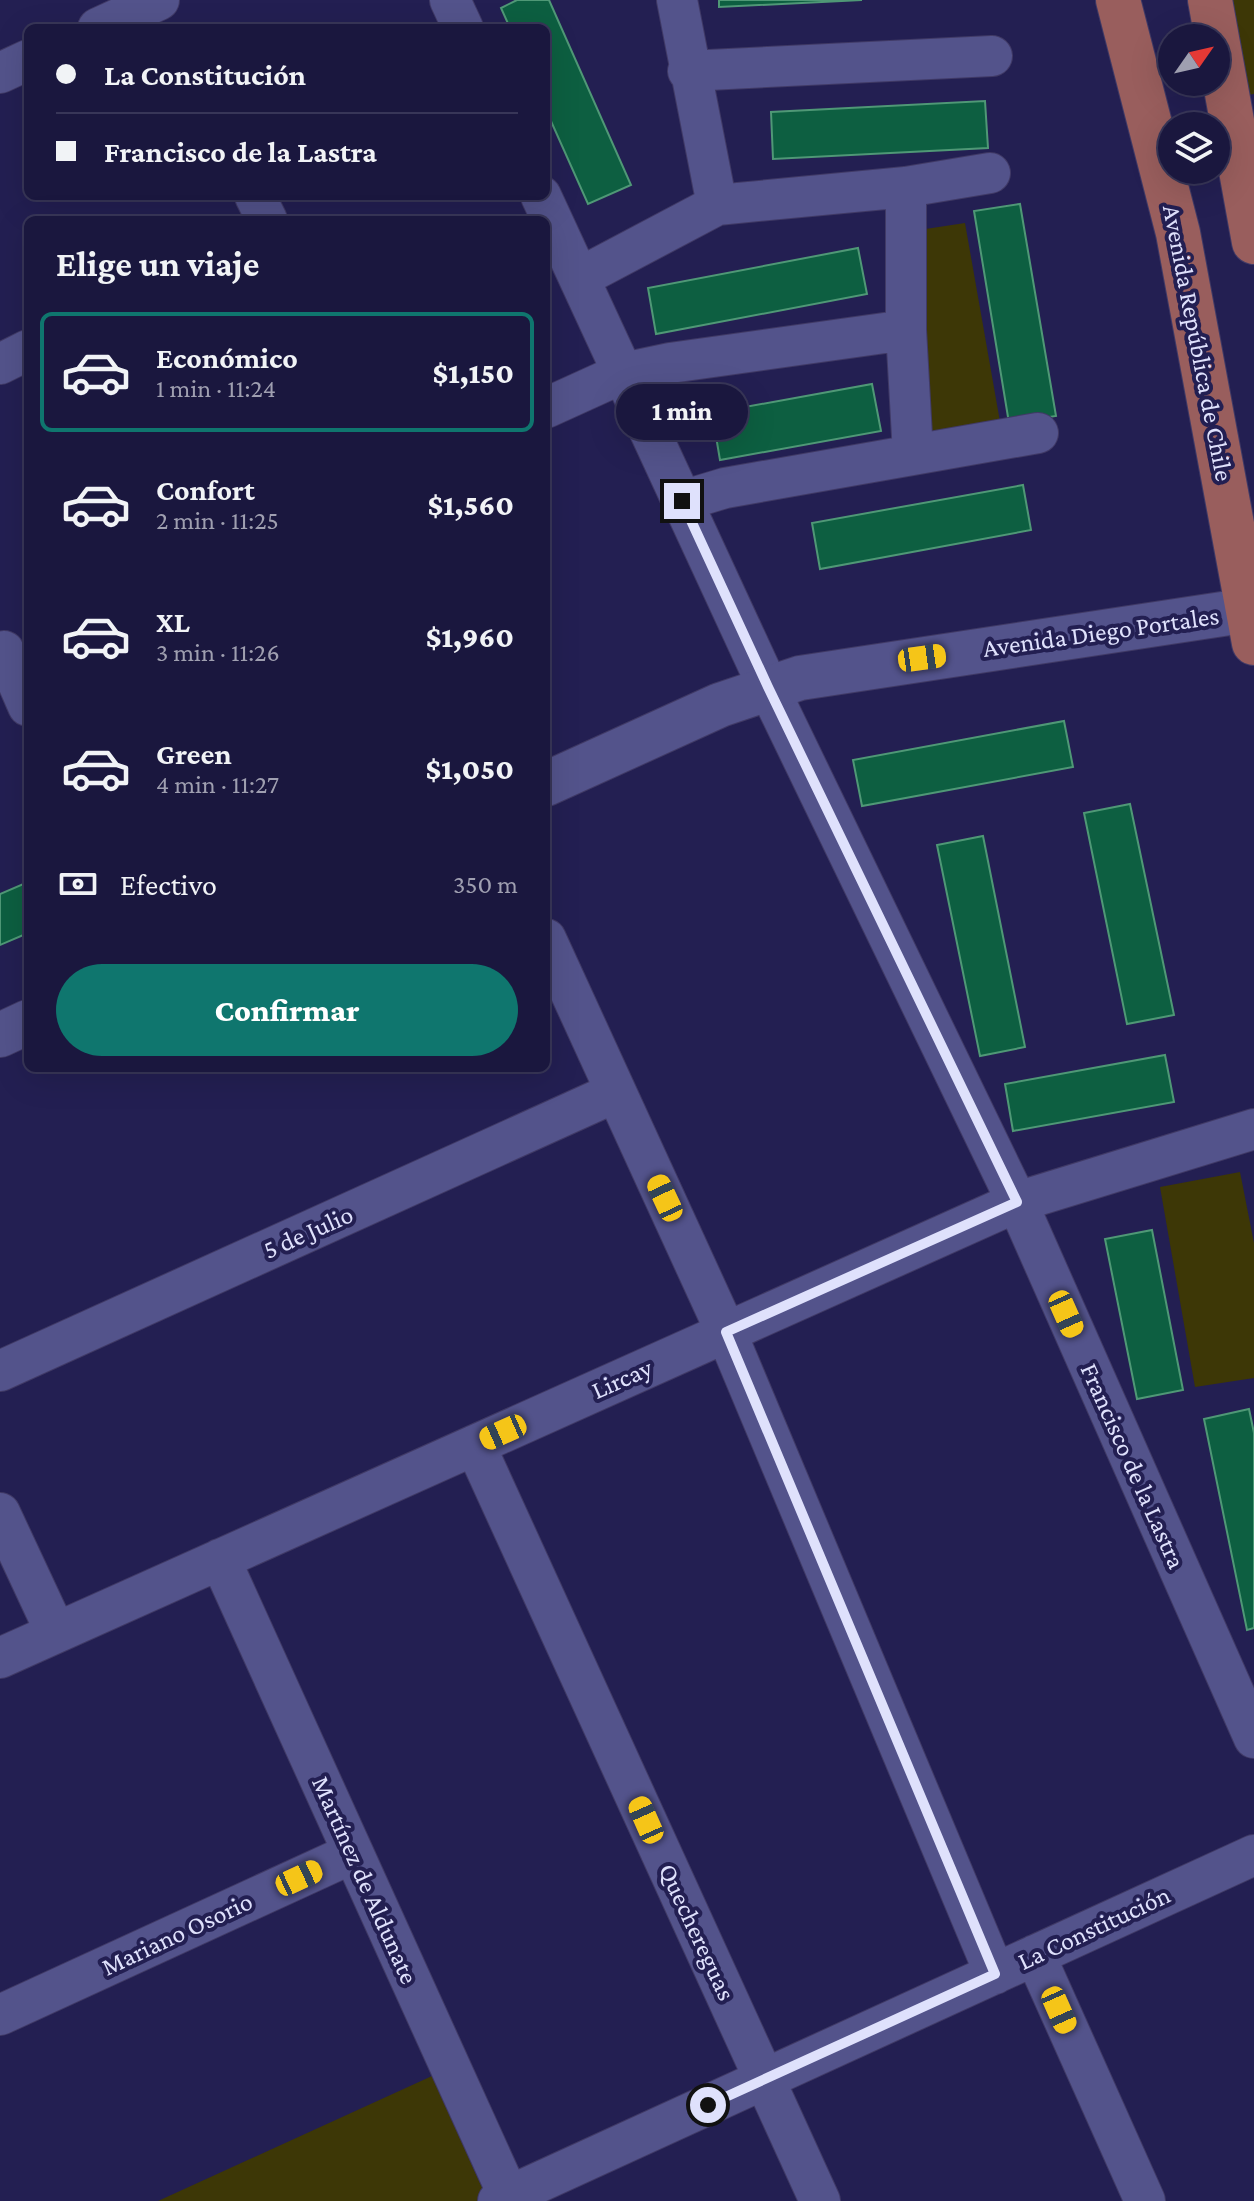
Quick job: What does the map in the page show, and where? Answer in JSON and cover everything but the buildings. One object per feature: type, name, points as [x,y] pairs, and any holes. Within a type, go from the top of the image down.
[{"type":"main road","name":"Avenida República de Chile","points":[[1118,0],[1178,233],[1251,626]]},
{"type":"main road","points":[[1210,0],[1243,118],[1254,242]]},
{"type":"street","points":[[107,24],[160,0],[173,24]]},
{"type":"street","points":[[450,0],[461,24]]},
{"type":"street","points":[[677,0],[688,71],[717,205]]},
{"type":"street","points":[[688,71],[992,56]]},
{"type":"street","points":[[0,73],[24,62]]},
{"type":"street","points":[[579,278],[717,205],[906,187],[990,173]]},
{"type":"street","points":[[906,187],[906,330],[913,454]]},
{"type":"street","name":"Francisco de la Lastra","points":[[543,200],[768,687],[1017,1202],[1254,1738]]},
{"type":"street","points":[[550,406],[623,373],[670,363],[906,330]]},
{"type":"street","points":[[0,364],[24,352]]},
{"type":"street","points":[[682,501],[725,488],[1038,433]]},
{"type":"street","name":"Avenida Diego Portales","points":[[550,782],[720,705],[768,687],[833,671],[1251,626]]},
{"type":"street","points":[[11,648],[24,692]]},
{"type":"street","points":[[550,948],[726,1332],[995,1974]]},
{"type":"street","points":[[0,1035],[24,1024]]},
{"type":"street","name":"5 de Julio","points":[[0,1371],[616,1092]]},
{"type":"street","name":"Lircay","points":[[0,1658],[1017,1202],[1254,1129]]},
{"type":"street","name":"Quechereguas","points":[[475,1445],[820,2201]]},
{"type":"street","points":[[0,1513],[56,1633]]},
{"type":"street","name":"Martínez de Aldunate","points":[[220,1559],[506,2199]]},
{"type":"street","name":"Mariano Osorio","points":[[0,2015],[353,1853]]},
{"type":"street","name":"La Constitución","points":[[506,2199],[1254,1855]]},
{"type":"street","points":[[1035,1955],[1145,2201]]},
{"type":"shaded area","points":[[1231,0],[1254,0],[1254,94],[1247,95]]},
{"type":"shaded area","points":[[965,223],[1002,433],[900,450],[899,233]]},
{"type":"shaded area","points":[[1240,1172],[1254,1243],[1254,1378],[1195,1387],[1160,1187]]},
{"type":"shaded area","points":[[432,2076],[488,2201],[158,2201]]},
{"type":"route","points":[[682,501],[768,687],[1017,1202],[726,1332],[995,1974],[708,2105]]}]
